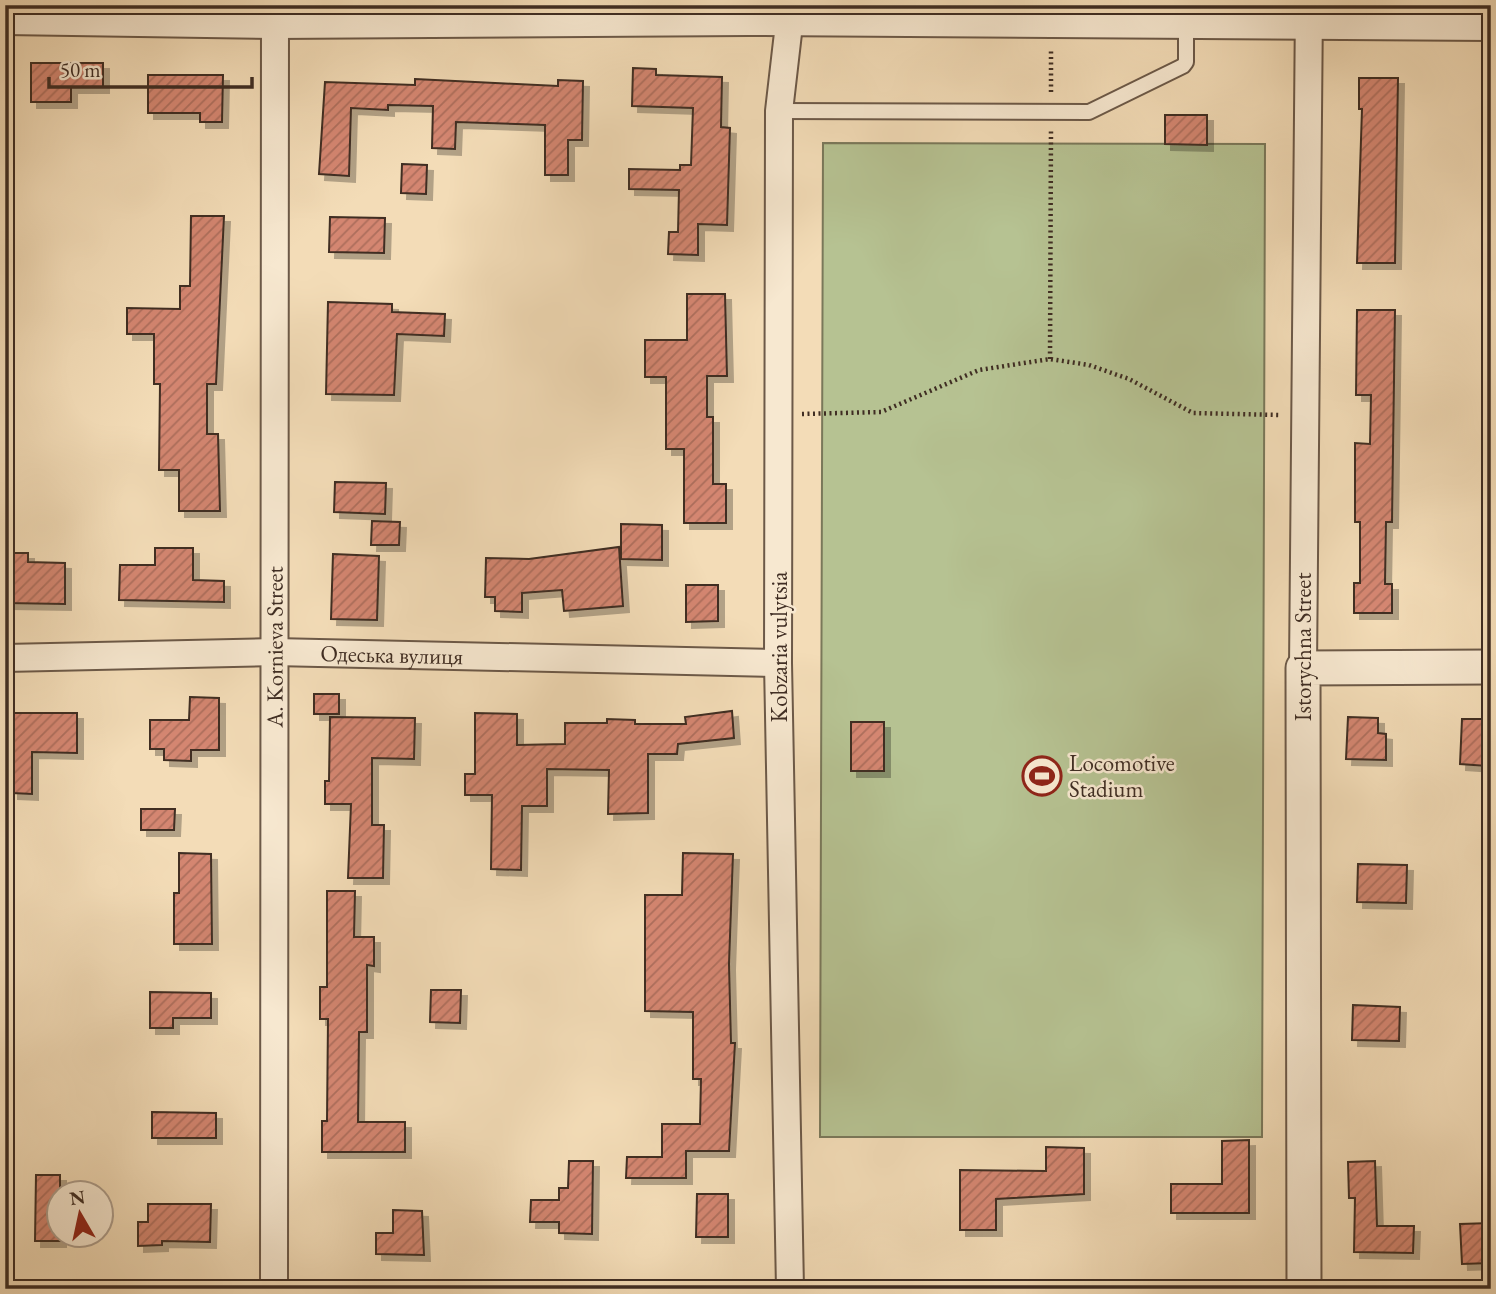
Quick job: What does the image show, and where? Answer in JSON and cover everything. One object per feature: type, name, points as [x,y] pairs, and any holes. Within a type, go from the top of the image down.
[{"type":"street","points":[[5,21],[275,15],[790,14],[1051,25],[1186,26],[1308,16],[1491,27]]},
{"type":"street","name":"Kobzaria vulytsia","points":[[790,14],[779,111],[778,414],[778,663],[790,1289]]},
{"type":"street","name":"A. Kornieva Street","points":[[274,1289],[275,15]]},
{"type":"street","name":"Istorychna Street","points":[[1304,1289],[1303,667],[1308,16]]},
{"type":"street","name":"Одеська вулиця","points":[[5,658],[274,652],[778,663]]},
{"type":"street","points":[[1303,667],[1491,667]]},
{"type":"lane","points":[[779,111],[1094,111],[1177,70],[1186,62],[1186,26]]},
{"type":"path","points":[[1050,359],[1051,25]]},
{"type":"path","points":[[778,414],[881,412],[979,370],[1050,359],[1089,365],[1129,379],[1193,413],[1305,415]]},
{"type":"green space","name":"Locomotive Stadium","points":[[823,143],[1265,144],[1262,1137],[820,1137]]},
{"type":"building","points":[[31,63],[103,63],[103,87],[71,87],[71,102],[31,102]]},
{"type":"building","points":[[633,68],[656,69],[656,75],[722,77],[721,127],[730,128],[727,225],[698,224],[698,255],[668,254],[669,232],[678,232],[679,190],[629,189],[629,169],[680,170],[680,165],[691,165],[693,108],[632,106]]},
{"type":"building","points":[[148,75],[223,75],[222,122],[200,122],[200,113],[148,113]]},
{"type":"building","points":[[1359,78],[1398,78],[1395,263],[1357,263],[1362,109],[1359,109]]},
{"type":"building","points":[[415,79],[558,86],[558,80],[583,81],[582,140],[568,140],[568,175],[545,175],[545,125],[456,122],[455,149],[432,148],[433,106],[388,105],[388,110],[351,108],[349,176],[319,174],[325,82],[415,85]]},
{"type":"building","points":[[1165,115],[1207,115],[1207,145],[1165,144]]},
{"type":"building","points":[[402,164],[427,165],[426,194],[401,193]]},
{"type":"building","points":[[191,216],[224,216],[216,384],[207,384],[207,434],[218,434],[220,511],[179,511],[179,470],[159,470],[160,384],[154,384],[154,334],[127,334],[127,308],[180,309],[180,286],[190,286]]},
{"type":"building","points":[[330,217],[385,218],[384,253],[329,252]]},
{"type":"building","points":[[687,294],[725,294],[727,376],[707,376],[707,417],[713,417],[713,484],[726,484],[726,523],[684,523],[684,449],[666,449],[666,377],[645,377],[645,340],[687,340]]},
{"type":"building","points":[[328,302],[392,304],[392,312],[445,314],[444,336],[397,334],[394,395],[326,394]]},
{"type":"building","points":[[1357,310],[1395,310],[1392,522],[1386,522],[1385,584],[1392,584],[1392,613],[1354,613],[1354,583],[1360,583],[1360,522],[1355,522],[1355,443],[1370,444],[1371,395],[1356,395]]},
{"type":"building","points":[[335,482],[386,483],[385,514],[334,512]]},
{"type":"building","points":[[372,521],[400,522],[399,545],[371,545]]},
{"type":"building","points":[[621,524],[662,525],[662,560],[621,559]]},
{"type":"building","points":[[619,547],[623,606],[564,611],[562,590],[522,593],[522,612],[495,611],[495,597],[485,597],[486,558],[529,559]]},
{"type":"building","points":[[155,548],[193,548],[193,580],[224,581],[224,602],[119,600],[120,565],[155,565]]},
{"type":"building","points":[[5,553],[28,553],[28,562],[65,563],[65,604],[5,603]]},
{"type":"building","points":[[333,554],[379,556],[377,620],[331,619]]},
{"type":"building","points":[[686,585],[718,585],[718,621],[686,622]]},
{"type":"building","points":[[314,694],[339,694],[339,714],[314,714]]},
{"type":"building","points":[[190,697],[219,698],[219,750],[191,750],[191,761],[164,760],[164,749],[150,749],[150,720],[189,720]]},
{"type":"building","points":[[732,711],[734,738],[678,744],[677,754],[648,754],[648,813],[608,814],[609,770],[547,769],[547,806],[522,806],[521,870],[491,869],[492,795],[465,795],[465,774],[475,774],[475,713],[517,714],[517,745],[565,744],[565,723],[607,723],[607,719],[635,720],[635,724],[686,724],[685,717]]},
{"type":"building","points":[[5,713],[77,713],[77,753],[32,752],[32,794],[12,793],[12,747],[5,747]]},
{"type":"building","points":[[330,717],[415,718],[414,759],[372,758],[372,825],[384,825],[383,878],[348,878],[351,804],[325,804],[325,781],[329,781]]},
{"type":"building","points":[[1348,717],[1378,718],[1378,733],[1386,734],[1386,760],[1346,759]]},
{"type":"building","points":[[1462,719],[1489,719],[1487,766],[1460,764]]},
{"type":"building","points":[[851,722],[884,722],[884,771],[851,771]]},
{"type":"building","points":[[141,809],[175,809],[174,830],[141,830]]},
{"type":"building","points":[[179,853],[211,854],[212,944],[174,944],[174,893],[179,893]]},
{"type":"building","points":[[683,853],[733,854],[729,964],[731,1043],[735,1043],[729,1151],[686,1151],[686,1178],[626,1178],[627,1157],[662,1157],[662,1124],[700,1124],[701,1079],[693,1079],[693,1012],[645,1011],[645,895],[682,895]]},
{"type":"building","points":[[1358,864],[1407,865],[1406,903],[1357,902]]},
{"type":"building","points":[[327,891],[355,891],[354,937],[374,937],[374,966],[367,965],[367,1032],[359,1032],[358,1122],[405,1122],[405,1152],[322,1152],[322,1121],[327,1121],[328,1019],[320,1019],[320,987],[327,987]]},
{"type":"building","points":[[431,990],[461,990],[460,1023],[430,1022]]},
{"type":"building","points":[[150,992],[211,993],[211,1018],[173,1018],[173,1028],[150,1028]]},
{"type":"building","points":[[1353,1005],[1400,1007],[1399,1041],[1352,1040]]},
{"type":"building","points":[[152,1112],[216,1113],[216,1138],[152,1138]]},
{"type":"building","points":[[1249,1140],[1249,1213],[1171,1213],[1171,1184],[1222,1184],[1222,1141]]},
{"type":"building","points":[[1046,1147],[1084,1148],[1084,1194],[996,1199],[996,1230],[960,1230],[960,1170],[1046,1171]]},
{"type":"building","points":[[569,1161],[593,1161],[592,1234],[559,1233],[559,1222],[530,1222],[531,1200],[559,1200],[559,1188],[568,1188]]},
{"type":"building","points":[[1375,1161],[1377,1226],[1414,1226],[1413,1253],[1354,1252],[1355,1198],[1349,1198],[1348,1162]]},
{"type":"building","points":[[36,1175],[60,1175],[60,1178],[46,1178],[46,1241],[35,1241]]},
{"type":"building","points":[[697,1194],[728,1194],[728,1237],[696,1237]]},
{"type":"building","points":[[148,1204],[211,1204],[210,1242],[162,1241],[162,1245],[138,1246],[138,1222],[148,1222]]},
{"type":"building","points":[[393,1210],[422,1211],[424,1255],[376,1254],[376,1233],[393,1233]]},
{"type":"building","points":[[1491,1223],[1491,1263],[1462,1264],[1460,1224]]},
{"type":"place","name":"Locomotive Stadium","points":[[1042,776]]}]
